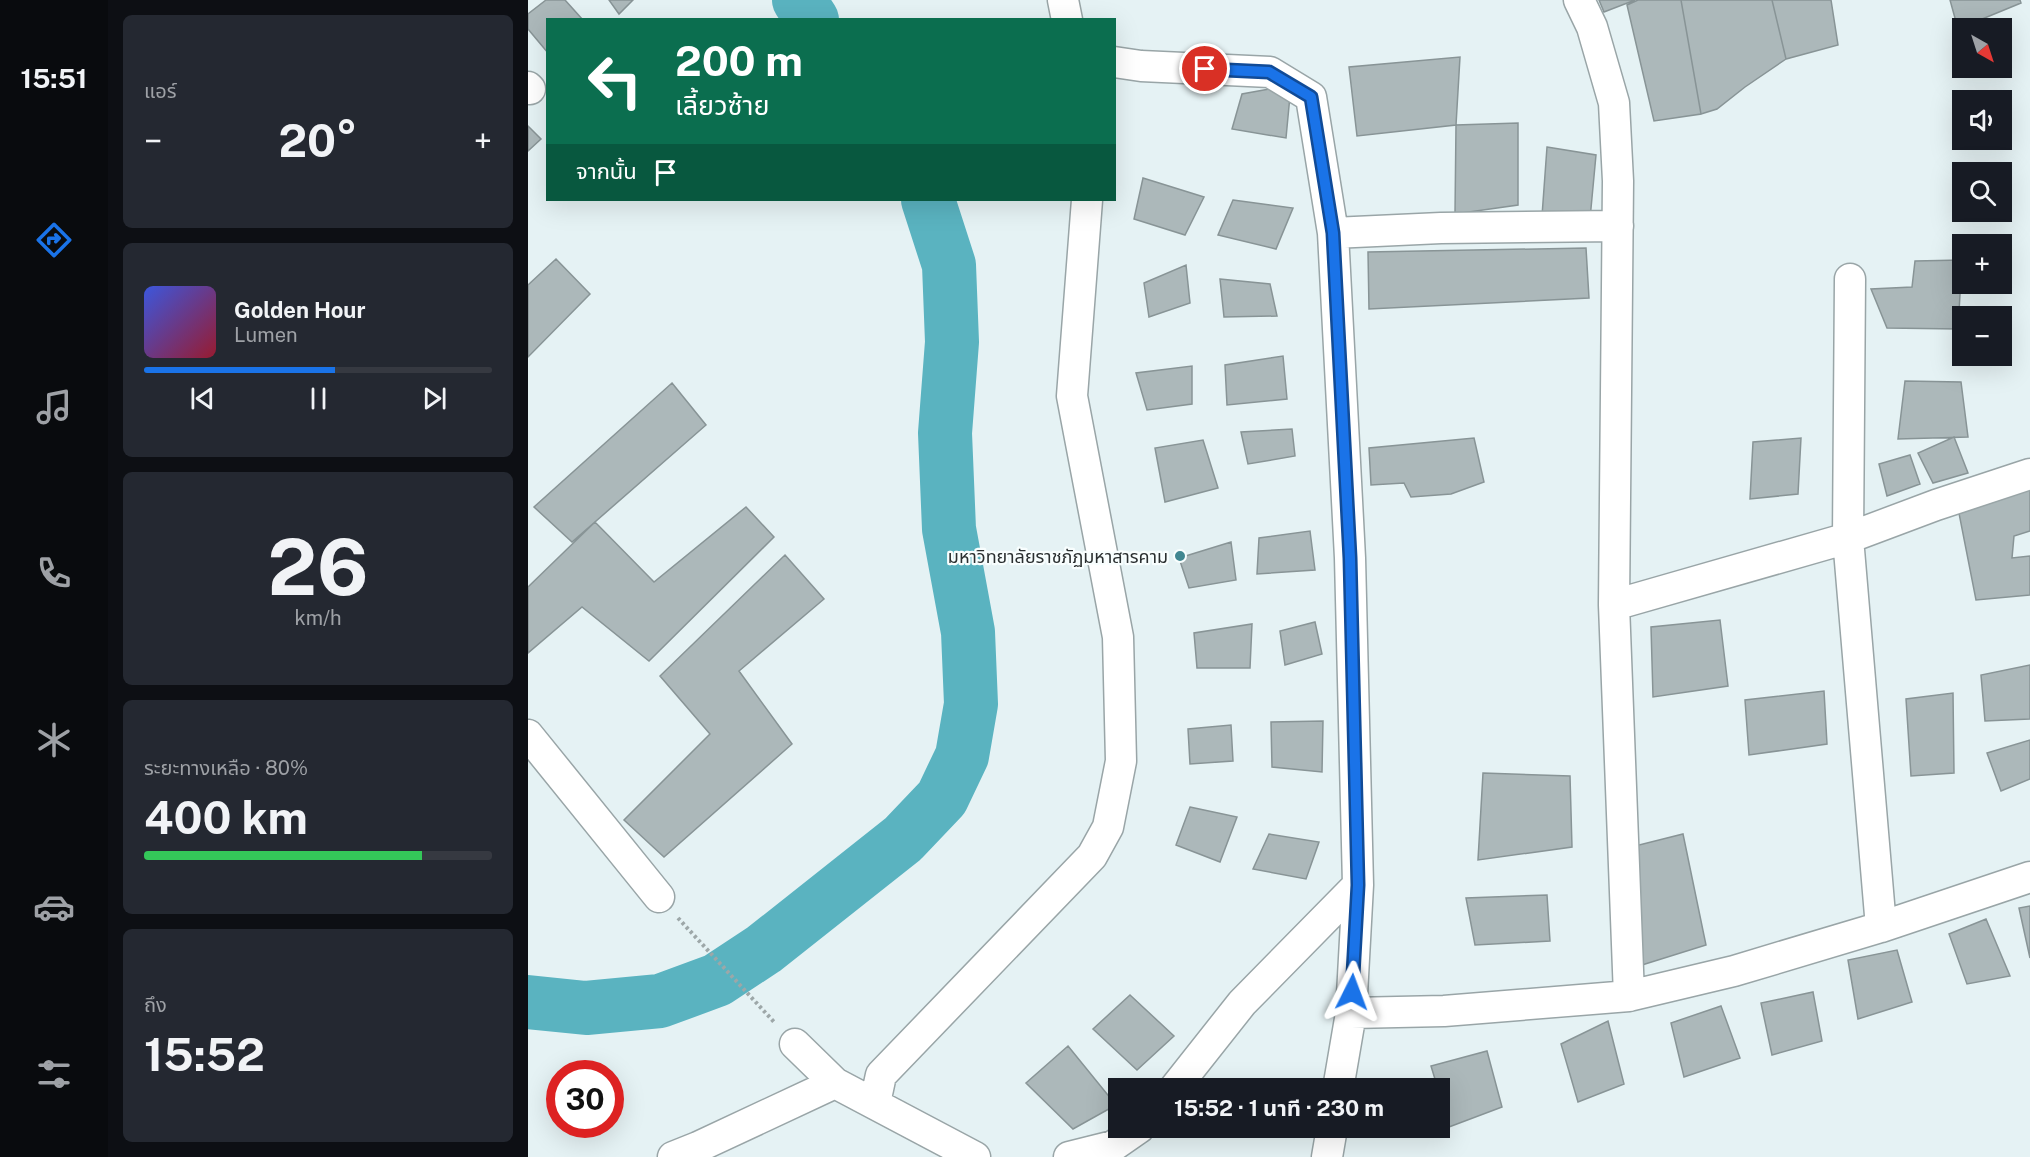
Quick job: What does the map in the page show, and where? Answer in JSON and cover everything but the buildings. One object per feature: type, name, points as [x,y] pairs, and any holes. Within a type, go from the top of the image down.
[{"type":"street","points":[[1063,0],[1067,18]]},
{"type":"street","points":[[1578,0],[1592,27],[1614,104],[1618,181],[1614,604],[1629,996]]},
{"type":"street","points":[[1116,62],[1141,66],[1269,72],[1311,97],[1333,233],[1350,558],[1358,885],[1351,1013],[1340,1078]]},
{"type":"street","points":[[875,1103],[881,1075],[1092,856],[1107,827],[1121,761],[1118,638],[1072,396],[1087,201]]},
{"type":"street","points":[[1333,233],[1441,228],[1618,226]]},
{"type":"street","points":[[1850,279],[1848,538],[1881,927]]},
{"type":"street","points":[[1614,604],[1848,538],[1936,505],[2030,474]]},
{"type":"street","points":[[528,735],[659,897]]},
{"type":"street","points":[[1351,1013],[1444,1011],[1629,996],[1734,971],[1881,927],[2030,877]]},
{"type":"street","points":[[1183,1078],[1242,1003],[1358,885]]},
{"type":"street","points":[[795,1044],[835,1083],[975,1157]]},
{"type":"street","points":[[673,1157],[835,1083]]},
{"type":"street","points":[[1069,1157],[1113,1146],[1125,1138]]},
{"type":"street","points":[[1327,1157],[1330,1138]]},
{"type":"path","points":[[659,897],[795,1044]]},
{"type":"waterway","points":[[799,0],[811,18]]},
{"type":"waterway","points":[[528,1002],[586,1008],[660,1001],[717,980],[764,949],[903,839],[942,798],[962,756],[971,704],[968,632],[949,529],[945,433],[952,342],[949,265],[928,201]]},
{"type":"place","name":"มหาวิทยาลัยราชภัฏมหาสารคาม","points":[[1180,556]]},
{"type":"route","points":[[1205,69],[1269,72],[1311,97],[1333,233],[1350,558],[1358,885],[1352,992]]}]
